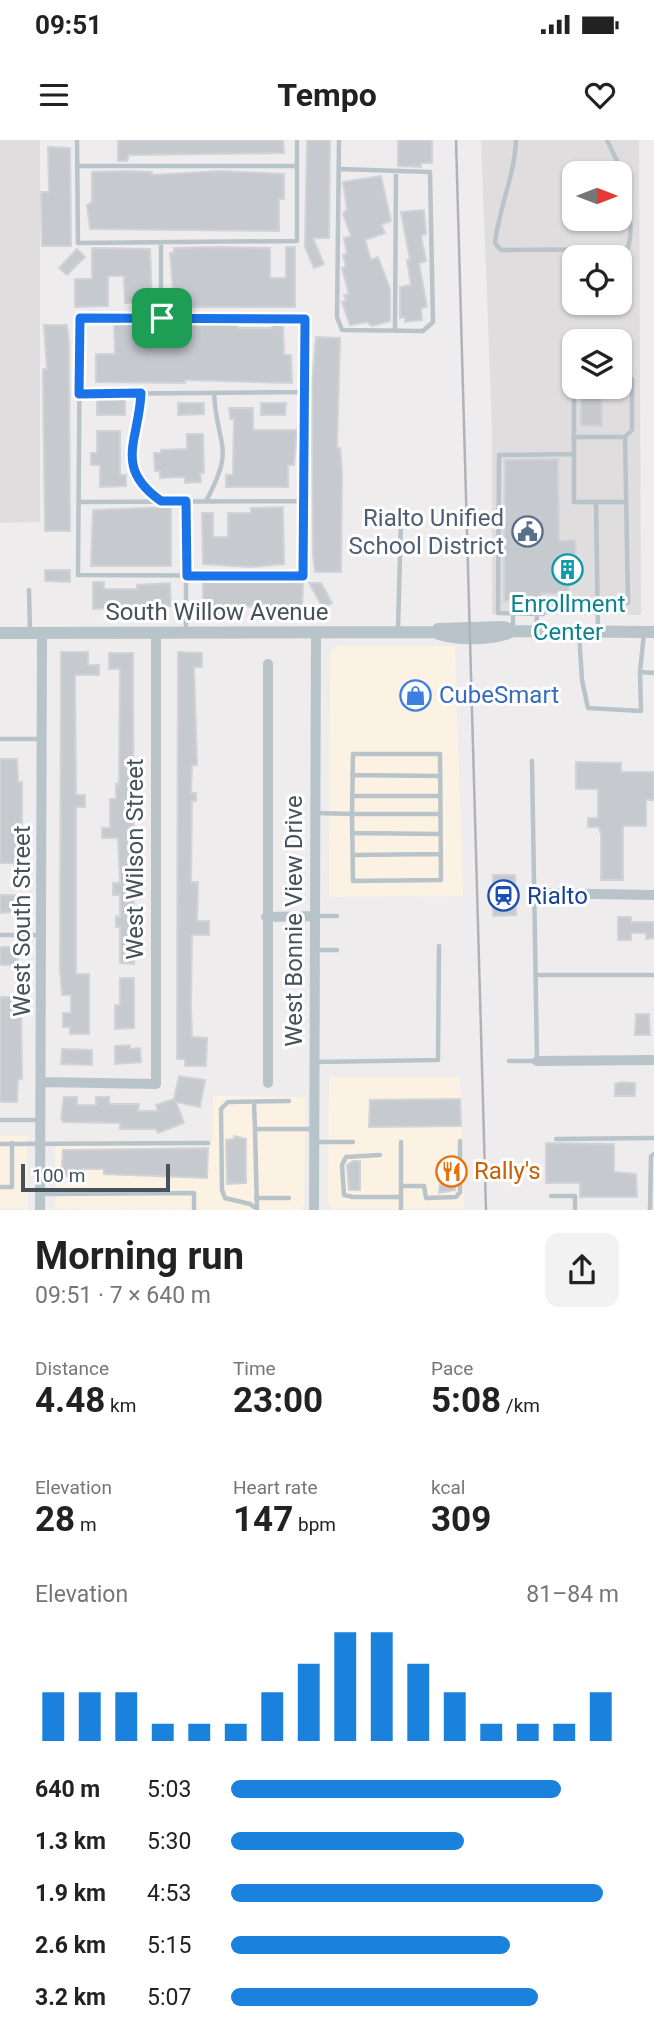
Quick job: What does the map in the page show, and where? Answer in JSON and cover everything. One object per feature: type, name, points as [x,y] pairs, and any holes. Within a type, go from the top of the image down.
[{"type":"street","name":"South Willow Avenue","points":[[0,634],[434,632],[442,636],[504,636],[513,631],[649,632]]},
{"type":"street","name":"West Bonnie View Drive","points":[[314,1209],[316,633]]},
{"type":"street","name":"West South Street","points":[[36,634],[44,740],[40,1209]]},
{"type":"street","name":"West Wilson Street","points":[[42,1082],[156,1084],[156,634]]},
{"type":"street","points":[[268,664],[268,1083]]},
{"type":"street","points":[[535,894],[654,895]]},
{"type":"street","points":[[266,917],[315,916]]},
{"type":"street","points":[[537,1061],[654,1059]]},
{"type":"lane","points":[[77,140],[78,243],[297,241],[297,140]]},
{"type":"lane","points":[[339,140],[337,317],[342,330],[423,331],[433,322],[430,172],[339,169]]},
{"type":"lane","points":[[516,140],[516,153],[497,224],[495,243],[501,250],[624,249],[628,248],[632,231]]},
{"type":"lane","points":[[607,140],[618,161]]},
{"type":"lane","points":[[77,166],[297,166]]},
{"type":"lane","points":[[396,171],[396,331]]},
{"type":"lane","points":[[162,242],[162,318]]},
{"type":"lane","points":[[80,318],[305,319],[304,392],[303,576],[78,575],[80,318]]},
{"type":"lane","points":[[79,394],[304,392]]},
{"type":"lane","points":[[141,393],[131,461],[135,476],[161,501]]},
{"type":"lane","points":[[205,501],[224,465],[225,450],[216,420],[215,393]]},
{"type":"lane","points":[[574,399],[574,502],[626,502]]},
{"type":"lane","points":[[573,437],[625,437],[632,430],[632,399]]},
{"type":"lane","points":[[573,454],[499,455],[498,613],[543,614],[548,604],[628,603],[625,437]]},
{"type":"lane","points":[[186,501],[186,634]]},
{"type":"lane","points":[[79,502],[304,501]]},
{"type":"lane","points":[[596,502],[598,632]]},
{"type":"lane","points":[[397,632],[401,518]]},
{"type":"lane","points":[[29,590],[36,634]]},
{"type":"lane","points":[[513,613],[513,631]]},
{"type":"lane","points":[[536,631],[537,614]]},
{"type":"lane","points":[[579,632],[582,680],[588,708],[641,711],[640,672],[649,632]]},
{"type":"lane","points":[[640,672],[654,673]]},
{"type":"lane","points":[[0,739],[44,740]]},
{"type":"lane","points":[[353,754],[440,754],[439,776],[442,880],[353,881],[353,754]]},
{"type":"lane","points":[[509,1061],[537,1061],[532,761]]},
{"type":"lane","points":[[352,775],[439,776]]},
{"type":"lane","points":[[352,796],[440,796]]},
{"type":"lane","points":[[315,813],[440,814]]},
{"type":"lane","points":[[352,833],[440,834]]},
{"type":"lane","points":[[353,855],[440,854]]},
{"type":"lane","points":[[315,916],[338,916]]},
{"type":"lane","points":[[0,934],[43,934]]},
{"type":"lane","points":[[314,1062],[439,1060],[439,946]]},
{"type":"lane","points":[[315,950],[337,950]]},
{"type":"lane","points":[[536,975],[654,975]]},
{"type":"lane","points":[[257,1209],[250,1204],[225,1198],[222,1190],[221,1109],[228,1102],[254,1104],[289,1101]]},
{"type":"lane","points":[[254,1104],[257,1209]]},
{"type":"lane","points":[[0,1120],[41,1120]]},
{"type":"lane","points":[[255,1129],[314,1129]]},
{"type":"lane","points":[[556,1139],[654,1138]]},
{"type":"lane","points":[[401,1186],[424,1186],[426,1198],[456,1196],[460,1192],[460,1141]]},
{"type":"lane","points":[[314,1142],[353,1142]]},
{"type":"lane","points":[[401,1142],[401,1209]]},
{"type":"lane","points":[[0,1143],[208,1143]]},
{"type":"lane","points":[[0,1187],[12,1187],[12,1143]]},
{"type":"lane","points":[[380,1154],[349,1155],[342,1165],[344,1195],[401,1197]]},
{"type":"lane","points":[[650,1209],[651,1156],[654,1154]]},
{"type":"lane","points":[[41,1194],[194,1194],[194,1209]]},
{"type":"lane","points":[[551,1196],[575,1196],[575,1209]]},
{"type":"lane","points":[[256,1198],[289,1198]]},
{"type":"shaded area","points":[[0,140],[40,140],[40,522],[0,523]]},
{"type":"shaded area","points":[[481,140],[639,140],[641,615],[492,615],[492,428]]},
{"type":"shaded area","points":[[339,646],[455,646],[463,896],[329,897],[330,652]]},
{"type":"shaded area","points":[[329,1077],[460,1077],[464,1209],[332,1209],[328,1201]]},
{"type":"shaded area","points":[[213,1096],[306,1097],[304,1205],[301,1210],[55,1209],[55,1146],[212,1146]]},
{"type":"shaded area","points":[[0,1136],[27,1136],[28,1209],[0,1209]]},
{"type":"building","points":[[118,140],[283,140],[284,153],[129,155],[127,161],[118,161]]},
{"type":"building","points":[[307,140],[330,140],[329,238],[313,238],[324,264],[314,268],[305,247]]},
{"type":"building","points":[[398,140],[432,140],[432,163],[421,163],[421,167],[398,166]]},
{"type":"building","points":[[48,147],[70,148],[71,246],[42,246],[41,192],[49,192]]},
{"type":"building","points":[[220,171],[284,174],[284,199],[279,199],[279,231],[90,229],[87,205],[92,202],[92,172],[152,172],[152,175]]},
{"type":"building","points":[[381,176],[391,221],[381,225],[385,233],[365,240],[371,260],[378,257],[390,289],[390,321],[372,326],[367,322],[350,325],[342,302],[346,301],[344,295],[349,294],[342,268],[346,267],[343,255],[347,254],[344,238],[351,236],[343,214],[347,209],[343,182]]},
{"type":"building","points":[[424,210],[426,234],[421,235],[426,261],[419,263],[427,307],[421,308],[422,320],[405,322],[405,317],[400,318],[400,287],[411,285],[407,260],[410,260],[401,212]]},
{"type":"building","points":[[286,247],[295,247],[295,307],[177,307],[177,302],[174,302],[170,253],[174,253],[174,248],[270,248],[270,278],[286,278]]},
{"type":"building","points":[[92,248],[150,249],[152,303],[125,303],[124,276],[108,276],[108,306],[75,307],[75,279],[92,279]]},
{"type":"building","points":[[77,249],[85,257],[67,275],[59,268]]},
{"type":"building","points":[[114,323],[238,323],[238,328],[272,328],[272,324],[283,324],[284,355],[291,355],[292,383],[185,380],[185,383],[96,382],[96,354],[115,354]]},
{"type":"building","points":[[44,325],[67,325],[70,531],[45,531],[43,369],[47,369]]},
{"type":"building","points":[[316,337],[340,338],[337,448],[340,448],[342,471],[341,572],[315,572],[313,555],[312,382]]},
{"type":"building","points":[[97,399],[125,399],[125,415],[97,415]]},
{"type":"building","points":[[581,399],[601,399],[602,426],[581,425]]},
{"type":"building","points":[[178,403],[204,403],[204,414],[178,415]]},
{"type":"building","points":[[261,403],[286,403],[285,415],[261,415]]},
{"type":"building","points":[[229,408],[253,408],[253,430],[297,430],[294,465],[288,465],[288,487],[226,487],[226,475],[233,475],[234,419],[230,419]]},
{"type":"building","points":[[97,431],[120,431],[120,475],[126,475],[126,486],[100,487],[100,465],[91,465],[91,453],[97,453]]},
{"type":"building","points":[[187,434],[203,434],[204,473],[200,473],[201,482],[185,483],[185,477],[160,478],[160,471],[155,471],[154,453],[161,453],[161,450],[187,449]]},
{"type":"building","points":[[558,459],[559,541],[575,540],[577,579],[569,580],[569,594],[541,593],[541,601],[504,601],[505,460]]},
{"type":"building","points":[[171,507],[171,566],[91,566],[93,510]]},
{"type":"building","points":[[283,507],[284,564],[250,567],[203,564],[202,513],[213,513],[213,537],[228,537],[228,513],[251,513],[251,508]]},
{"type":"building","points":[[45,570],[70,570],[70,582],[45,581]]},
{"type":"building","points":[[93,582],[104,582],[104,589],[137,589],[137,585],[170,583],[171,606],[93,609]]},
{"type":"building","points":[[203,582],[303,583],[302,609],[238,606],[238,609],[203,609]]},
{"type":"building","points":[[309,583],[321,583],[332,603],[323,608]]},
{"type":"building","points":[[61,652],[88,652],[88,665],[99,665],[99,675],[75,675],[76,795],[85,795],[85,807],[76,807],[76,974],[89,974],[89,1034],[70,1034],[70,1027],[63,1027],[63,1013],[71,1013],[71,995],[62,995],[60,968]]},
{"type":"building","points":[[178,652],[202,653],[202,667],[194,667],[197,765],[192,765],[191,793],[196,793],[196,801],[192,801],[191,882],[198,882],[197,921],[209,921],[209,935],[192,935],[191,1004],[192,1037],[207,1038],[206,1066],[185,1066],[185,1059],[177,1059]]},
{"type":"building","points":[[109,653],[133,653],[134,964],[120,963],[120,927],[116,927],[116,916],[120,917],[120,895],[113,895],[113,883],[120,883],[118,838],[102,838],[102,828],[110,828],[110,799],[116,799],[116,784],[119,784],[120,669],[109,669]]},
{"type":"building","points":[[0,759],[17,759],[18,782],[22,782],[22,863],[0,863]]},
{"type":"building","points":[[576,762],[621,763],[621,772],[654,772],[654,800],[646,800],[646,826],[623,826],[623,880],[601,880],[601,835],[599,827],[588,827],[588,818],[598,818],[598,789],[576,789]]},
{"type":"building","name":"Rialto","points":[[493,875],[515,875],[516,915],[493,916]]},
{"type":"building","points":[[0,895],[17,895],[18,912],[0,913]]},
{"type":"building","points":[[618,917],[631,917],[631,922],[654,922],[654,938],[646,939],[646,933],[631,933],[631,940],[618,940]]},
{"type":"building","points":[[0,947],[18,947],[18,965],[0,965]]},
{"type":"building","points":[[120,978],[134,978],[134,1028],[115,1029],[115,1005],[120,1005]]},
{"type":"building","points":[[0,997],[21,997],[22,1079],[18,1079],[17,1102],[0,1102]]},
{"type":"building","points":[[636,1014],[649,1014],[650,1035],[635,1035]]},
{"type":"building","points":[[130,1045],[130,1049],[140,1048],[141,1062],[115,1064],[115,1046]]},
{"type":"building","points":[[62,1049],[92,1050],[92,1065],[61,1064]]},
{"type":"building","points":[[179,1076],[205,1080],[200,1107],[176,1102],[184,1123],[158,1133],[156,1129],[120,1129],[120,1123],[63,1122],[61,1118],[64,1097],[77,1097],[77,1105],[96,1105],[96,1097],[109,1097],[109,1104],[139,1104],[138,1111],[158,1111],[156,1105],[174,1099]]},
{"type":"building","points":[[635,1083],[635,1096],[615,1096],[615,1084]]},
{"type":"building","points":[[460,1099],[461,1126],[369,1127],[370,1100]]},
{"type":"building","points":[[234,1136],[246,1139],[246,1183],[227,1184],[226,1140],[234,1139]]},
{"type":"building","points":[[546,1143],[614,1144],[614,1172],[636,1174],[637,1197],[580,1197],[580,1183],[546,1183]]},
{"type":"building","points":[[208,1148],[207,1178],[104,1174],[104,1169],[84,1169],[84,1174],[61,1177],[63,1150]]},
{"type":"building","name":"Rally's","points":[[455,1159],[455,1190],[439,1193],[440,1184],[445,1183],[443,1160]]},
{"type":"building","points":[[360,1161],[360,1190],[349,1190],[347,1165]]},
{"type":"railway","points":[[456,140],[486,1210]]},
{"type":"place","name":"Rialto Unified School District","points":[[527,532]]},
{"type":"place","name":"Enrollment Center","points":[[568,570]]},
{"type":"place","name":"CubeSmart","points":[[416,695]]},
{"type":"place","name":"Rialto","points":[[504,896]]},
{"type":"place","name":"Rally's","points":[[451,1171]]},
{"type":"route","points":[[80,318],[162,318],[305,319],[303,576],[187,576],[186,501],[161,501],[147,491],[135,476],[131,461],[141,393],[79,394],[80,318]]}]
